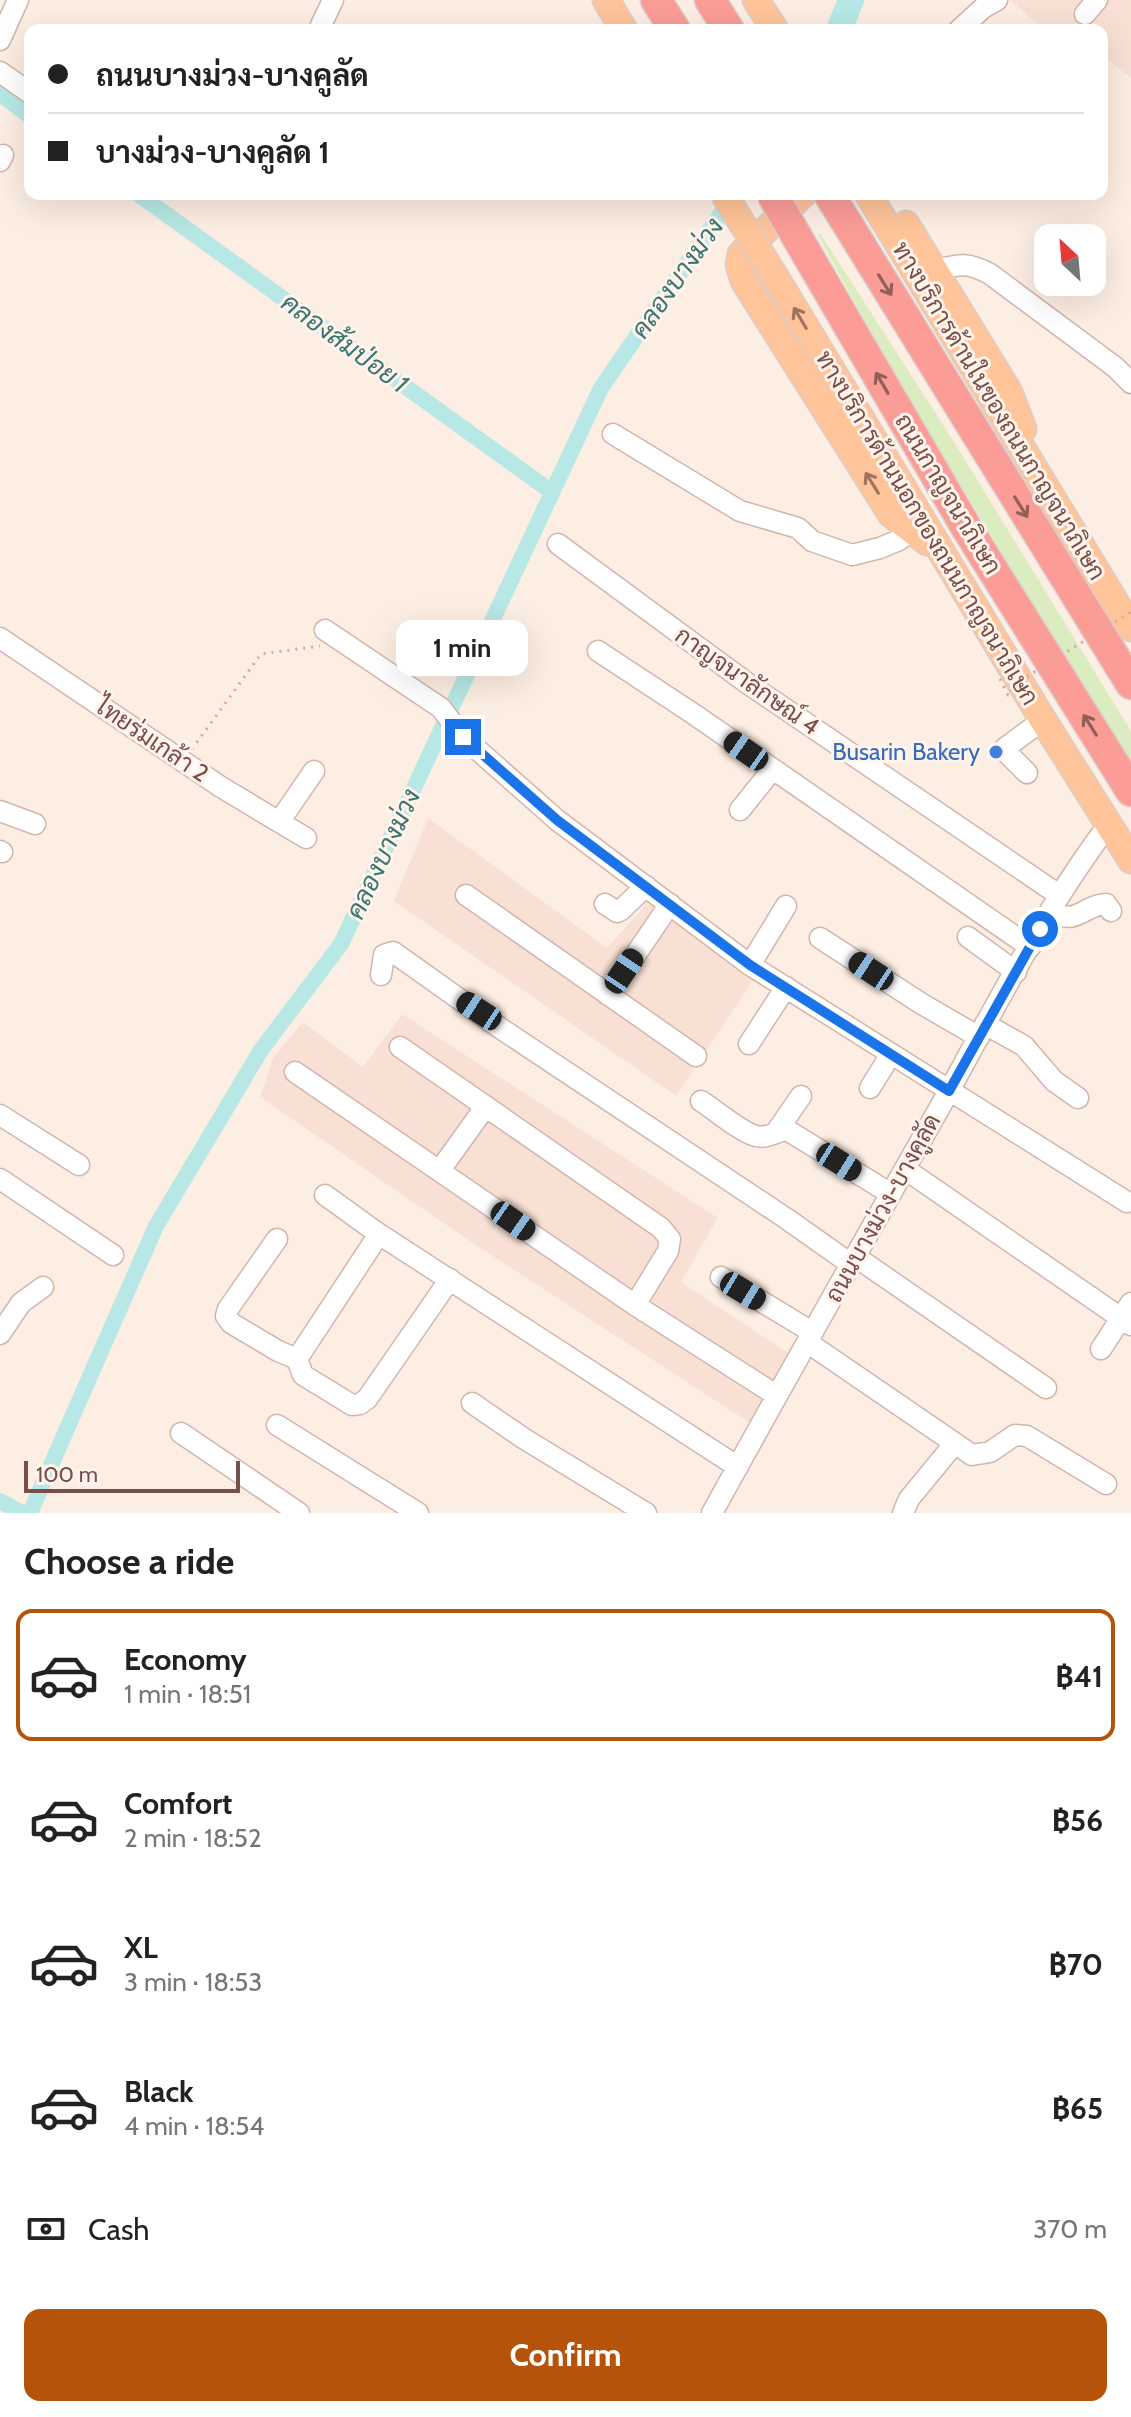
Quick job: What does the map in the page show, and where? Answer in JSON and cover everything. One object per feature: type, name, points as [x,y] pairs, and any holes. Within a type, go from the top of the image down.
[{"type":"highway","points":[[656,0],[671,24]]},
{"type":"highway","points":[[710,0],[725,24]]},
{"type":"highway","name":"ถนนกาญจนาภิเษก","points":[[775,200],[966,527],[1131,791]]},
{"type":"highway","points":[[836,207],[1131,684]]},
{"type":"main road","points":[[587,0],[600,24]]},
{"type":"main road","points":[[606,0],[620,24]]},
{"type":"main road","points":[[756,0],[771,24]]},
{"type":"main road","points":[[774,0],[787,24]]},
{"type":"main road","name":"ทางบริการด้านนอกของถนนกาญจนาภิเษก","points":[[728,200],[1131,860]]},
{"type":"main road","points":[[797,200],[741,254],[741,273],[891,514],[945,558]]},
{"type":"main road","name":"ทางบริการด้านในของถนนกาญจนาภิเษก","points":[[872,200],[1131,628]]},
{"type":"main road","points":[[891,200],[1009,392],[1022,427],[1028,461]]},
{"type":"street","points":[[0,40],[18,0]]},
{"type":"street","points":[[321,24],[333,0]]},
{"type":"street","points":[[966,24],[997,0]]},
{"type":"street","points":[[0,72],[24,89]]},
{"type":"street","points":[[936,270],[972,264],[990,274],[1103,358],[1131,383]]},
{"type":"street","points":[[613,434],[740,511],[798,528],[812,541],[852,555],[899,540],[913,529]]},
{"type":"street","name":"กาญจนาลักษณ์ 4","points":[[558,544],[1054,903]]},
{"type":"street","points":[[325,630],[441,708],[463,737],[557,820],[750,965],[1127,1202]]},
{"type":"street","name":"ไทยร่มเกล้า 2","points":[[0,638],[183,762],[306,838]]},
{"type":"street","points":[[598,651],[1030,947]]},
{"type":"street","points":[[1027,773],[1005,748],[1043,720]]},
{"type":"street","points":[[740,810],[772,770]]},
{"type":"street","points":[[279,822],[314,771]]},
{"type":"street","points":[[0,811],[35,824]]},
{"type":"street","name":"ถนนบางม่วง-บางคูลัด","points":[[712,1513],[1054,903],[1109,824]]},
{"type":"street","points":[[605,904],[617,912],[646,886]]},
{"type":"street","points":[[466,895],[696,1056]]},
{"type":"street","points":[[1054,903],[1061,917],[1071,918],[1106,904],[1111,911]]},
{"type":"street","points":[[608,995],[670,904]]},
{"type":"street","points":[[750,965],[786,906]]},
{"type":"street","points":[[968,937],[1016,972]]},
{"type":"street","points":[[820,938],[922,1004],[1024,1046],[1054,1081],[1078,1098]]},
{"type":"street","points":[[381,975],[384,955],[393,952],[500,1028],[1046,1388]]},
{"type":"street","points":[[749,1044],[786,987]]},
{"type":"street","points":[[400,1047],[661,1228],[670,1239],[668,1251],[635,1305]]},
{"type":"street","points":[[870,1088],[891,1054]]},
{"type":"street","points":[[295,1072],[635,1305],[776,1395]]},
{"type":"street","points":[[777,1131],[801,1096]]},
{"type":"street","points":[[701,1101],[754,1136],[787,1130],[891,1194]]},
{"type":"street","points":[[440,1170],[486,1106]]},
{"type":"street","points":[[0,1115],[79,1165]]},
{"type":"street","points":[[905,1169],[1128,1316],[1101,1349]]},
{"type":"street","points":[[0,1179],[113,1255]]},
{"type":"street","points":[[325,1195],[379,1234],[738,1467]]},
{"type":"street","points":[[297,1359],[379,1234]]},
{"type":"street","points":[[277,1239],[226,1316],[231,1323],[297,1359],[303,1375],[352,1405],[367,1399],[450,1279]]},
{"type":"street","points":[[721,1277],[810,1337],[972,1455],[990,1452],[1015,1435],[1027,1436],[1106,1484]]},
{"type":"street","points":[[0,1334],[21,1303],[43,1287]]},
{"type":"street","points":[[472,1403],[646,1513]]},
{"type":"street","points":[[277,1425],[412,1511]]},
{"type":"street","points":[[181,1433],[299,1513]]},
{"type":"street","points":[[903,1513],[909,1499],[955,1443]]},
{"type":"path","points":[[1000,679],[1008,695],[1012,692],[1010,687],[1131,612]]},
{"type":"path","points":[[183,762],[261,654],[343,642]]},
{"type":"shaded area","points":[[1010,0],[1131,0],[1131,78],[1108,60],[1108,24],[1038,24]]},
{"type":"shaded area","points":[[428,818],[607,948],[652,898],[755,978],[676,1096],[394,901]]},
{"type":"shaded area","points":[[402,1014],[718,1218],[681,1282],[788,1353],[750,1423],[474,1244],[260,1097],[273,1058],[303,1022],[363,1067]]},
{"type":"green space","points":[[820,233],[954,442],[1131,731],[1131,764],[931,436],[855,303],[818,235]]},
{"type":"waterway","name":"คลองบางม่วง","points":[[841,24],[851,0]]},
{"type":"waterway","name":"คลองส้มป่อย 1","points":[[0,94],[24,112]]},
{"type":"waterway","name":"คลองส้มป่อย 1","points":[[146,200],[552,492]]},
{"type":"waterway","name":"คลองบางม่วง","points":[[30,1513],[156,1226],[261,1050],[341,944],[601,388],[730,200]]},
{"type":"waterway","points":[[0,1501],[22,1513]]},
{"type":"place","name":"Busarin Bakery","points":[[996,752]]},
{"type":"route","points":[[463,737],[557,820],[750,965],[949,1091],[1040,929]]}]
